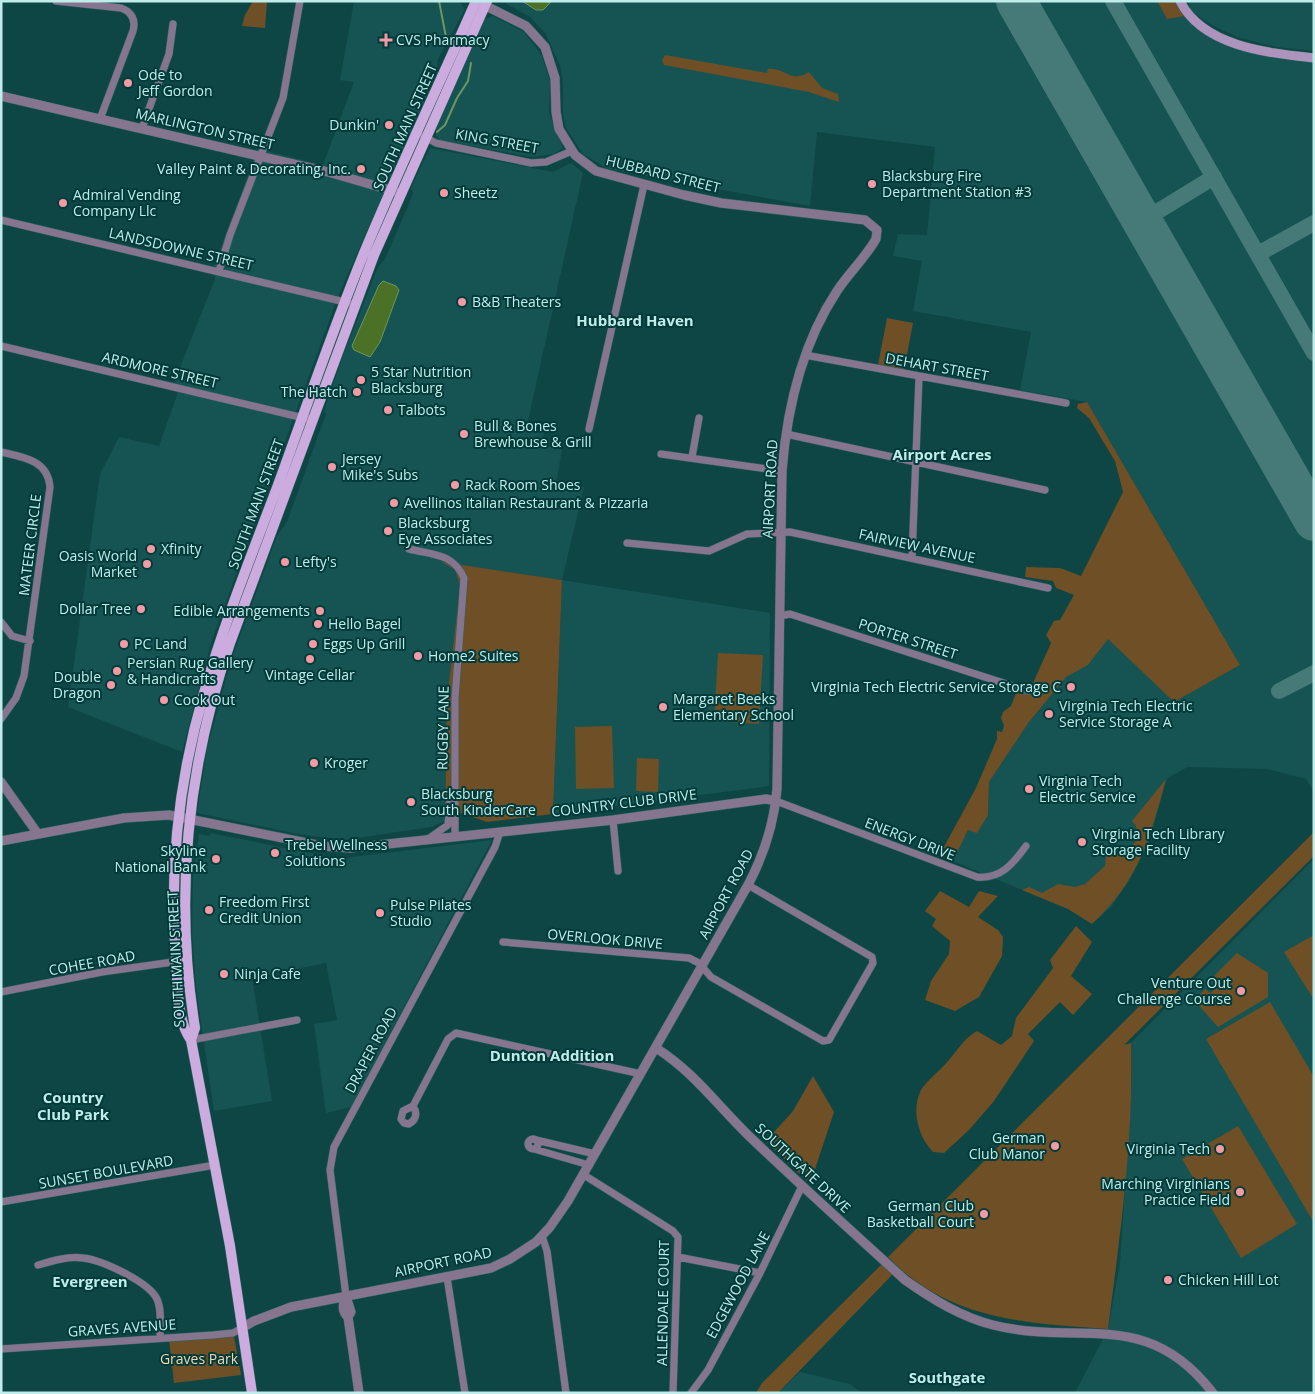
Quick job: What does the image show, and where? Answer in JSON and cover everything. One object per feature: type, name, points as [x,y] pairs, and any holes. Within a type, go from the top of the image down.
[{"type":"main road","points":[[1180,1],[1196,22],[1227,40],[1261,50],[1314,58]]},
{"type":"main road","name":"SOUTH MAIN STREET","points":[[252,1393],[215,1165],[191,1040],[184,1030],[176,962],[174,896],[192,741],[211,670],[350,304],[396,192],[482,2]]},
{"type":"main road","name":"SOUTH MAIN STREET","points":[[184,818],[187,960],[195,1028],[191,1040]]},
{"type":"street","points":[[56,1],[121,8],[130,13],[133,18],[133,31],[100,119]]},
{"type":"street","points":[[219,271],[230,235],[261,156],[286,84],[300,1]]},
{"type":"street","name":"HUBBARD STREET","points":[[482,2],[526,26],[548,54],[556,78],[557,121],[562,135],[572,151],[596,171],[742,206],[865,220],[875,227]]},
{"type":"street","points":[[142,128],[169,54],[172,24]]},
{"type":"street","name":"MARLINGTON STREET","points":[[1,96],[328,172],[396,192]]},
{"type":"street","name":"KING STREET","points":[[422,135],[436,143],[531,163],[546,162],[572,151]]},
{"type":"street","points":[[588,429],[644,184]]},
{"type":"street","name":"LANDSDOWNE STREET","points":[[1,220],[350,304]]},
{"type":"street","name":"AIRPORT ROAD","points":[[242,1328],[254,1321],[291,1308],[447,1277],[500,1264],[524,1251],[542,1236],[558,1217],[584,1174],[748,885],[768,841],[776,801],[782,471],[786,434],[805,355],[817,326],[837,291],[876,239],[875,227]]},
{"type":"street","name":"ARDMORE STREET","points":[[1,346],[307,418]]},
{"type":"street","name":"DEHART STREET","points":[[805,355],[1066,403]]},
{"type":"street","points":[[912,558],[919,377]]},
{"type":"street","points":[[692,457],[699,418]]},
{"type":"street","points":[[786,434],[1046,490]]},
{"type":"street","name":"MATEER CIRCLE","points":[[1,452],[36,462],[44,470],[50,483],[30,641],[20,688],[1,719]]},
{"type":"street","points":[[661,454],[782,471]]},
{"type":"street","name":"FAIRVIEW AVENUE","points":[[627,542],[709,551],[746,534],[790,532],[1048,588]]},
{"type":"street","name":"RUGBY LANE","points":[[409,549],[446,557],[459,568],[464,578],[457,663],[454,794],[456,800],[456,837]]},
{"type":"street","name":"PORTER STREET","points":[[780,616],[790,614],[1028,691]]},
{"type":"street","points":[[1,622],[12,636],[30,641]]},
{"type":"street","points":[[1,782],[38,834]]},
{"type":"street","name":"RUGBY LANE","points":[[425,840],[448,826],[450,800],[454,794]]},
{"type":"street","name":"COUNTRY CLUB DRIVE","points":[[1,841],[124,818],[158,815],[184,818],[328,847],[365,847],[612,820],[766,799],[776,801]]},
{"type":"street","name":"ENERGY DRIVE","points":[[776,801],[977,877],[987,877],[1001,873],[1010,867],[1026,846]]},
{"type":"street","points":[[612,820],[618,871]]},
{"type":"street","name":"DRAPER ROAD","points":[[359,1393],[348,1317],[344,1314],[342,1304],[346,1296],[330,1170],[334,1147],[495,847],[500,832]]},
{"type":"street","name":"OVERLOOK DRIVE","points":[[503,942],[689,958],[702,967],[711,977],[826,1042],[830,1039],[873,963],[873,959],[870,954],[748,885]]},
{"type":"street","name":"COHEE ROAD","points":[[1,992],[102,972],[187,960]]},
{"type":"street","points":[[191,1040],[297,1020]]},
{"type":"street","points":[[413,1106],[448,1039],[456,1033],[641,1074]]},
{"type":"street","name":"SOUTHGATE DRIVE","points":[[656,1048],[696,1078],[747,1135],[905,1280],[950,1308],[982,1322],[1009,1328],[1109,1334],[1150,1342],[1172,1352],[1190,1366],[1213,1393]]},
{"type":"street","points":[[589,1165],[534,1149],[529,1147],[528,1143],[532,1139],[595,1154]]},
{"type":"street","name":"SUNSET BOULEVARD","points":[[1,1202],[215,1165]]},
{"type":"street","name":"ALLENDALE COURT","points":[[584,1174],[673,1231],[679,1241],[673,1393]]},
{"type":"street","name":"EDGEWOOD LANE","points":[[691,1393],[708,1370],[760,1273],[802,1186]]},
{"type":"street","points":[[542,1236],[547,1251],[566,1393]]},
{"type":"street","points":[[678,1257],[760,1273]]},
{"type":"street","points":[[38,1266],[63,1259],[84,1258],[132,1278],[152,1292],[157,1298],[160,1338]]},
{"type":"street","points":[[447,1277],[464,1393]]},
{"type":"street","name":"GRAVES AVENUE","points":[[1,1349],[233,1333],[242,1328]]},
{"type":"shaded area","points":[[354,1],[459,1],[465,9],[438,59],[436,75],[339,294],[211,643],[182,752],[68,707],[100,474],[119,437],[159,446],[177,395],[175,380],[215,279],[214,265],[258,149],[323,165],[354,82],[340,80]]},
{"type":"shaded area","points":[[501,1],[1157,1],[1167,19],[1185,16],[1200,30],[1314,61],[1314,792],[1306,779],[1267,769],[1188,767],[1167,778],[1148,845],[1128,882],[1111,907],[1092,924],[1068,909],[953,861],[968,830],[988,815],[989,782],[1029,722],[1066,676],[1088,665],[1108,638],[1174,702],[1240,665],[1087,402],[1020,390],[1031,332],[913,311],[922,261],[893,256],[898,234],[927,235],[935,147],[817,132],[810,206],[608,169],[583,154],[566,128],[563,115],[561,68],[546,34],[530,17]]},
{"type":"shaded area","points":[[522,1],[551,2],[543,10],[536,10]]},
{"type":"shaded area","points":[[1187,1],[1314,1],[1314,51],[1276,47],[1237,37],[1208,23],[1193,12]]},
{"type":"shaded area","points":[[493,16],[524,32],[542,56],[550,81],[549,113],[563,148],[553,154],[532,157],[440,140],[436,136],[436,129],[485,19]]},
{"type":"shaded area","points":[[430,148],[553,172],[571,163],[583,173],[527,425],[544,431],[542,444],[562,450],[556,483],[584,487],[562,580],[445,563],[455,570],[460,585],[447,700],[445,821],[431,827],[343,840],[298,834],[197,813],[207,748],[232,658],[277,536],[287,522],[326,414],[324,411],[344,353],[378,267],[385,259],[408,206],[413,193],[411,188]]},
{"type":"shaded area","points":[[383,281],[396,286],[399,290],[380,342],[370,357],[354,350],[352,346],[379,285]]},
{"type":"shaded area","name":"Margaret Beeks Elementary School","points":[[562,580],[770,613],[769,786],[553,814]]},
{"type":"shaded area","points":[[211,833],[325,856],[344,858],[492,840],[351,1107],[326,1113],[314,1024],[337,1020],[326,963],[252,978],[272,1101],[214,1111],[196,988],[192,931],[193,878],[199,834],[209,836]]},
{"type":"shaded area","name":"Virginia Tech","points":[[1314,859],[1314,1393],[1075,1393],[1108,1329],[1120,1264],[1132,1077],[1131,1043]]},
{"type":"shaded area","points":[[800,1372],[850,1384],[862,1393],[778,1393]]},
{"type":"green space","points":[[253,1],[267,2],[265,28],[242,26],[245,15]]},
{"type":"green space","points":[[1157,1],[1175,1],[1185,16],[1167,19]]},
{"type":"green space","points":[[665,55],[767,73],[768,69],[774,69],[792,76],[809,72],[822,88],[838,94],[839,102],[809,92],[664,65],[662,60]]},
{"type":"green space","points":[[887,318],[913,323],[904,370],[878,365]]},
{"type":"green space","points":[[1087,402],[1240,665],[1174,702],[1108,639],[1088,665],[1066,677],[1029,722],[989,782],[988,815],[977,833],[968,830],[953,861],[940,854],[976,788],[997,739],[997,731],[1002,732],[1004,726],[1001,718],[1003,712],[1011,706],[1016,693],[1028,694],[1051,643],[1046,635],[1054,621],[1060,620],[1074,595],[1056,588],[1053,581],[1025,577],[1026,567],[1060,568],[1081,576],[1123,492],[1115,461],[1089,418],[1077,408],[1078,404]]},
{"type":"green space","points":[[442,562],[562,580],[553,814],[487,822],[461,813],[445,821],[447,700],[460,585],[455,570]]},
{"type":"green space","points":[[718,653],[763,655],[759,724],[714,721]]},
{"type":"green space","points":[[612,726],[614,788],[576,789],[575,727]]},
{"type":"green space","points":[[637,758],[659,759],[658,792],[636,791]]},
{"type":"green space","points":[[1166,779],[1148,839],[1132,875],[1108,908],[1092,924],[1068,909],[1022,890],[1029,887],[1042,893],[1058,884],[1075,887],[1085,884],[1105,866],[1106,856],[1125,853],[1137,840],[1136,826],[1132,821]]},
{"type":"green space","points":[[1314,832],[1314,856],[1124,1045],[1131,1043],[1130,1115],[1125,1186],[1108,1329],[1019,1320],[991,1315],[963,1306],[937,1294],[912,1278],[888,1257]]},
{"type":"green space","points":[[940,891],[969,907],[979,891],[998,896],[978,917],[998,930],[1003,937],[1002,956],[979,997],[955,1011],[925,1000],[931,981],[949,954],[950,941],[932,926],[936,919],[925,911]]},
{"type":"green space","points":[[1076,926],[1092,942],[1071,976],[1092,994],[1073,1015],[1060,1002],[1028,1034],[1034,1041],[994,1101],[970,1129],[944,1153],[933,1152],[923,1139],[916,1114],[921,1090],[945,1065],[964,1041],[977,1031],[1001,1045],[1012,1036],[1016,1018],[1053,968],[1050,960]]},
{"type":"green space","points":[[1314,935],[1314,1000],[1284,952]]},
{"type":"green space","name":"Venture Out Challenge Course","points":[[1237,953],[1268,973],[1268,997],[1218,1027],[1194,1000],[1205,989],[1211,993],[1217,986],[1210,980]]},
{"type":"green space","points":[[1270,1002],[1314,1077],[1314,1223],[1206,1039]]},
{"type":"green space","points":[[813,1076],[834,1112],[810,1184],[766,1141],[793,1111]]},
{"type":"green space","name":"Marching Virginians Practice Field","points":[[1238,1126],[1297,1224],[1241,1258],[1182,1159]]},
{"type":"green space","points":[[882,1264],[892,1275],[778,1393],[756,1393],[762,1383]]},
{"type":"green space","name":"Graves Park","points":[[234,1336],[241,1375],[174,1383],[169,1339]]},
{"type":"waterway","points":[[439,1],[446,37]]},
{"type":"waterway","points":[[437,132],[445,125],[457,98],[468,81],[471,63]]},
{"type":"taxiway","points":[[1113,1],[1314,353]]},
{"type":"taxiway","points":[[1142,221],[1214,177]]},
{"type":"taxiway","points":[[1258,254],[1314,223]]},
{"type":"taxiway","points":[[1279,691],[1314,673]]},
{"type":"runway","points":[[1016,1],[1314,521]]},
{"type":"place","name":"CVS Pharmacy","points":[[386,40]]},
{"type":"place","name":"Ode to Jeff Gordon","points":[[128,83]]},
{"type":"place","name":"Dunkin'","points":[[389,125]]},
{"type":"place","name":"Valley Paint & Decorating, Inc.","points":[[361,169]]},
{"type":"place","name":"Blacksburg Fire Department Station #3","points":[[872,184]]},
{"type":"place","name":"Sheetz","points":[[444,193]]},
{"type":"place","name":"Admiral Vending Company Llc","points":[[63,203]]},
{"type":"place","name":"B&B Theaters","points":[[462,302]]},
{"type":"place","name":"5 Star Nutrition Blacksburg","points":[[361,380]]},
{"type":"place","name":"The Hatch","points":[[357,392]]},
{"type":"place","name":"Talbots","points":[[388,410]]},
{"type":"place","name":"Bull & Bones Brewhouse & Grill","points":[[464,434]]},
{"type":"place","name":"Jersey Mike's Subs","points":[[332,467]]},
{"type":"place","name":"Rack Room Shoes","points":[[455,485]]},
{"type":"place","name":"Avellinos Italian Restaurant & Pizzaria","points":[[394,503]]},
{"type":"place","name":"Blacksburg Eye Associates","points":[[388,531]]},
{"type":"place","name":"Xfinity","points":[[151,549]]},
{"type":"place","name":"Lefty's","points":[[285,562]]},
{"type":"place","name":"Oasis World Market","points":[[147,564]]},
{"type":"place","name":"Dollar Tree","points":[[141,609]]},
{"type":"place","name":"Edible Arrangements","points":[[320,611]]},
{"type":"place","name":"Hello Bagel","points":[[318,624]]},
{"type":"place","name":"PC Land","points":[[124,644]]},
{"type":"place","name":"Eggs Up Grill","points":[[313,644]]},
{"type":"place","name":"Home2 Suites","points":[[418,656]]},
{"type":"place","name":"Vintage Cellar","points":[[310,659]]},
{"type":"place","name":"Persian Rug Gallery & Handicrafts","points":[[117,671]]},
{"type":"place","name":"Double Dragon","points":[[111,685]]},
{"type":"place","name":"Virginia Tech Electric Service Storage C","points":[[1071,687]]},
{"type":"place","name":"Cook Out","points":[[164,700]]},
{"type":"place","name":"Margaret Beeks Elementary School","points":[[663,707]]},
{"type":"place","name":"Virginia Tech Electric Service Storage A","points":[[1049,714]]},
{"type":"place","name":"Kroger","points":[[314,763]]},
{"type":"place","name":"Virginia Tech Electric Service","points":[[1029,789]]},
{"type":"place","name":"Blacksburg South KinderCare","points":[[411,802]]},
{"type":"place","name":"Virginia Tech Library Storage Facility","points":[[1082,842]]},
{"type":"place","name":"Trebel Wellness Solutions","points":[[275,853]]},
{"type":"place","name":"Skyline National Bank","points":[[216,859]]},
{"type":"place","name":"Freedom First Credit Union","points":[[209,910]]},
{"type":"place","name":"Pulse Pilates Studio","points":[[380,913]]},
{"type":"place","name":"Ninja Cafe","points":[[224,974]]},
{"type":"place","name":"Venture Out Challenge Course","points":[[1241,991]]},
{"type":"place","name":"German Club Manor","points":[[1055,1146]]},
{"type":"place","name":"Virginia Tech","points":[[1220,1149]]},
{"type":"place","name":"Marching Virginians Practice Field","points":[[1240,1192]]},
{"type":"place","name":"German Club Basketball Court","points":[[984,1214]]},
{"type":"place","name":"Chicken Hill Lot","points":[[1168,1280]]},
{"type":"district","name":"Hubbard Haven","points":[[635,321]]},
{"type":"district","name":"Airport Acres","points":[[942,455]]},
{"type":"district","name":"Dunton Addition","points":[[552,1056]]},
{"type":"district","name":"Country Club Park","points":[[73,1106]]},
{"type":"district","name":"Evergreen","points":[[90,1282]]},
{"type":"district","name":"Southgate","points":[[947,1378]]}]
